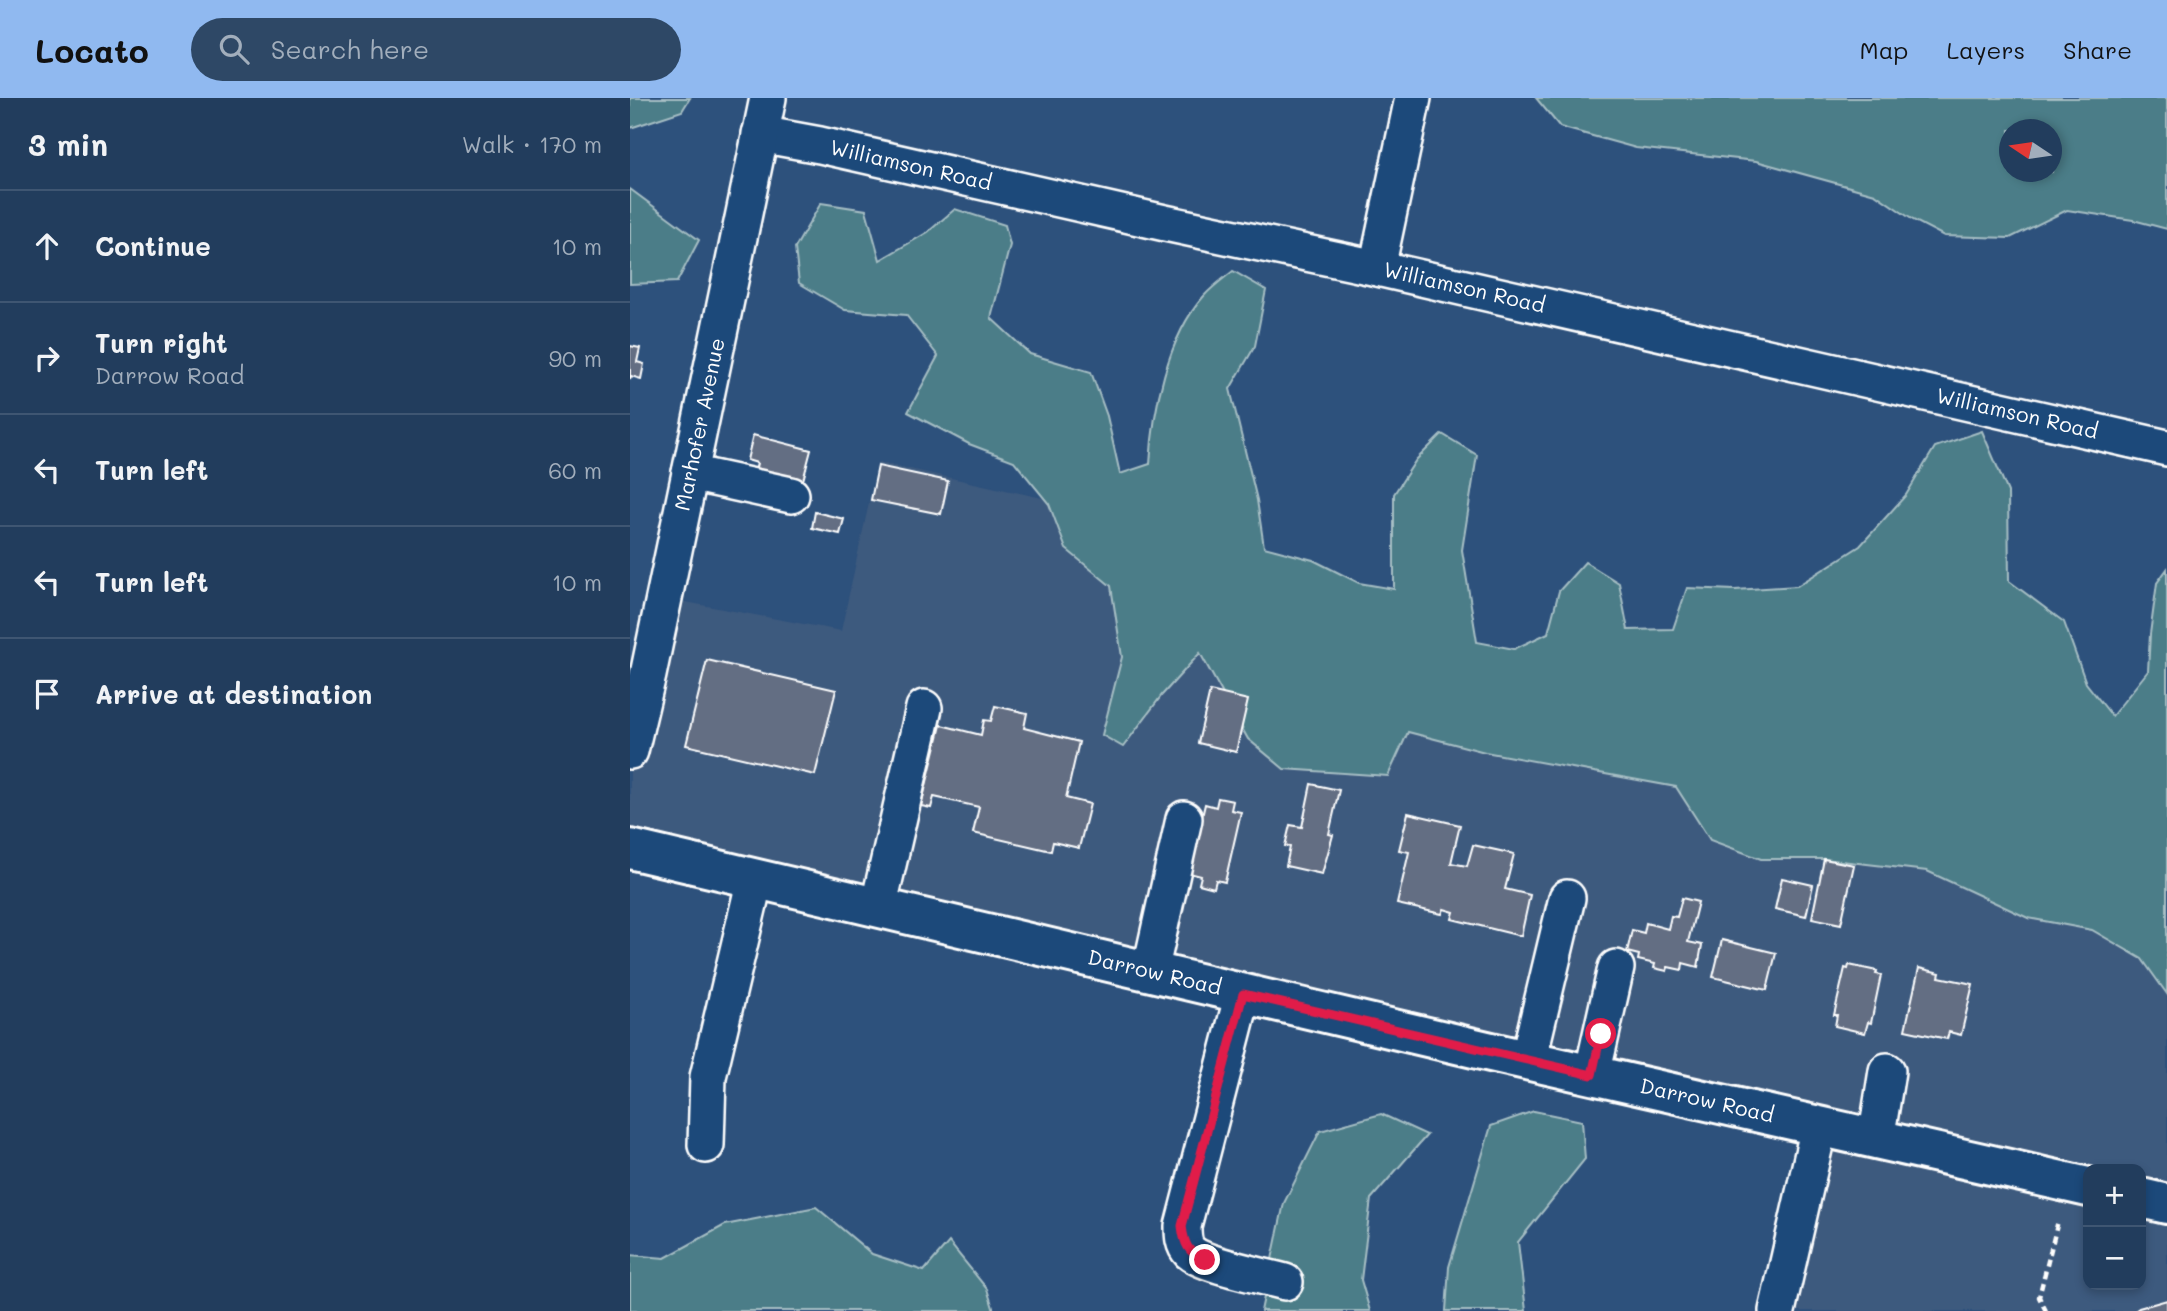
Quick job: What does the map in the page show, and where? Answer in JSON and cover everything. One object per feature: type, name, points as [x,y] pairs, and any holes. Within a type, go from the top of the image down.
[{"type":"main road","name":"Darrow Road","points":[[630,849],[1592,1075],[2083,1186]]},
{"type":"main road","points":[[2146,1199],[2167,1204]]},
{"type":"street","name":"Marhofer Avenue","points":[[630,751],[768,98]]},
{"type":"street","points":[[1377,268],[1413,98]]},
{"type":"street","name":"Williamson Road","points":[[760,134],[1377,268],[2167,448]]},
{"type":"street","points":[[690,473],[790,495]]},
{"type":"street","points":[[878,908],[924,708]]},
{"type":"street","points":[[1150,972],[1184,819]]},
{"type":"street","points":[[706,1145],[708,1077],[755,879]]},
{"type":"street","points":[[1528,1060],[1567,898]]},
{"type":"street","points":[[1592,1075],[1616,968]]},
{"type":"street","points":[[1243,994],[1182,1226],[1183,1239],[1188,1250],[1205,1260],[1285,1282]]},
{"type":"street","points":[[1876,1140],[1887,1071]]},
{"type":"street","points":[[1777,1311],[1819,1127]]},
{"type":"path","points":[[2046,1311],[2039,1297],[2058,1221]]},
{"type":"shaded area","points":[[878,462],[1184,529],[1174,623],[2167,901],[2167,1311],[1777,1311],[1819,1127],[630,859],[630,737],[664,598],[841,631]]},
{"type":"green space","points":[[630,98],[690,98],[682,111],[630,128]]},
{"type":"green space","points":[[1536,98],[2167,98],[2167,229],[2133,220],[2067,210],[2010,238],[1944,236],[1913,220],[1875,194],[1756,161],[1636,148],[1560,127]]},
{"type":"green space","points":[[630,189],[699,240],[677,282],[630,284]]},
{"type":"green space","points":[[821,203],[866,210],[880,260],[928,232],[955,209],[1005,225],[1010,245],[991,318],[1030,354],[1091,372],[1107,416],[1120,474],[1150,464],[1154,421],[1171,353],[1191,313],[1204,296],[1233,271],[1266,290],[1255,346],[1230,389],[1257,500],[1264,547],[1313,560],[1359,583],[1394,589],[1394,494],[1416,460],[1442,434],[1477,455],[1462,550],[1477,642],[1514,649],[1548,633],[1559,591],[1585,562],[1619,583],[1628,630],[1673,629],[1687,588],[1735,590],[1797,586],[1860,546],[1906,495],[1935,447],[1982,431],[2008,492],[2009,581],[2064,622],[2086,683],[2112,716],[2148,671],[2157,583],[2167,569],[2167,994],[2142,959],[2092,930],[2028,918],[1927,871],[1824,859],[1761,859],[1710,840],[1676,787],[1485,752],[1408,732],[1388,776],[1284,769],[1248,739],[1200,653],[1162,695],[1123,747],[1102,735],[1122,657],[1111,586],[1066,549],[1049,504],[1014,461],[969,444],[908,412],[938,356],[906,315],[845,310],[799,283],[795,248]]},
{"type":"green space","points":[[1534,1111],[1582,1121],[1585,1159],[1518,1242],[1526,1311],[1446,1311],[1449,1267],[1491,1126]]},
{"type":"green space","points":[[1381,1114],[1427,1135],[1371,1199],[1361,1280],[1370,1311],[1261,1311],[1284,1203],[1320,1131]]},
{"type":"green space","points":[[816,1207],[872,1254],[924,1271],[949,1242],[987,1289],[994,1311],[630,1311],[630,1255],[665,1258],[725,1225]]},
{"type":"building","points":[[630,346],[640,348],[637,362],[644,364],[641,379],[631,376],[630,379]]},
{"type":"building","points":[[753,435],[811,450],[801,488],[754,476],[757,463],[747,460]]},
{"type":"building","points":[[878,466],[948,481],[941,514],[871,500]]},
{"type":"building","points":[[815,512],[844,519],[840,534],[812,528]]},
{"type":"building","points":[[707,660],[836,690],[815,775],[686,745]]},
{"type":"building","points":[[1210,691],[1248,700],[1236,752],[1198,743]]},
{"type":"building","points":[[995,706],[1027,713],[1024,728],[1079,742],[1066,798],[1090,804],[1079,848],[1053,842],[1051,851],[973,833],[979,807],[934,797],[931,808],[921,806],[941,725],[981,735],[984,720],[991,721]]},
{"type":"building","points":[[1311,784],[1339,790],[1329,834],[1333,835],[1322,874],[1286,866],[1290,847],[1285,846],[1290,825],[1302,827]]},
{"type":"building","points":[[1218,798],[1233,801],[1231,810],[1241,812],[1225,882],[1216,880],[1214,888],[1199,884],[1201,876],[1189,873],[1205,804],[1216,807]]},
{"type":"building","points":[[1408,813],[1460,825],[1451,863],[1467,866],[1473,845],[1514,854],[1505,889],[1530,895],[1521,936],[1452,919],[1454,912],[1444,909],[1442,914],[1397,904],[1409,852],[1399,850]]},
{"type":"building","points":[[1824,859],[1854,865],[1841,924],[1812,918]]},
{"type":"building","points":[[1782,878],[1813,885],[1806,916],[1775,909]]},
{"type":"building","points":[[1682,898],[1698,902],[1688,942],[1702,945],[1698,967],[1683,963],[1682,970],[1668,967],[1667,971],[1654,968],[1655,964],[1638,960],[1639,955],[1627,952],[1632,930],[1644,933],[1646,923],[1668,929],[1671,916],[1677,917]]},
{"type":"building","points":[[1722,940],[1776,953],[1767,990],[1713,977]]},
{"type":"building","points":[[1849,965],[1877,971],[1876,974],[1881,975],[1871,1023],[1868,1022],[1865,1033],[1835,1026],[1837,1015],[1834,1015],[1845,968],[1848,969]]},
{"type":"building","points":[[1919,968],[1940,973],[1939,977],[1973,984],[1961,1035],[1949,1032],[1947,1039],[1905,1030]]},
{"type":"building","points":[[2167,1300],[2167,1311],[2135,1311],[2139,1308]]},
{"type":"route","points":[[1205,1260],[1188,1250],[1183,1239],[1182,1226],[1243,994],[1592,1075],[1601,1034]]}]
